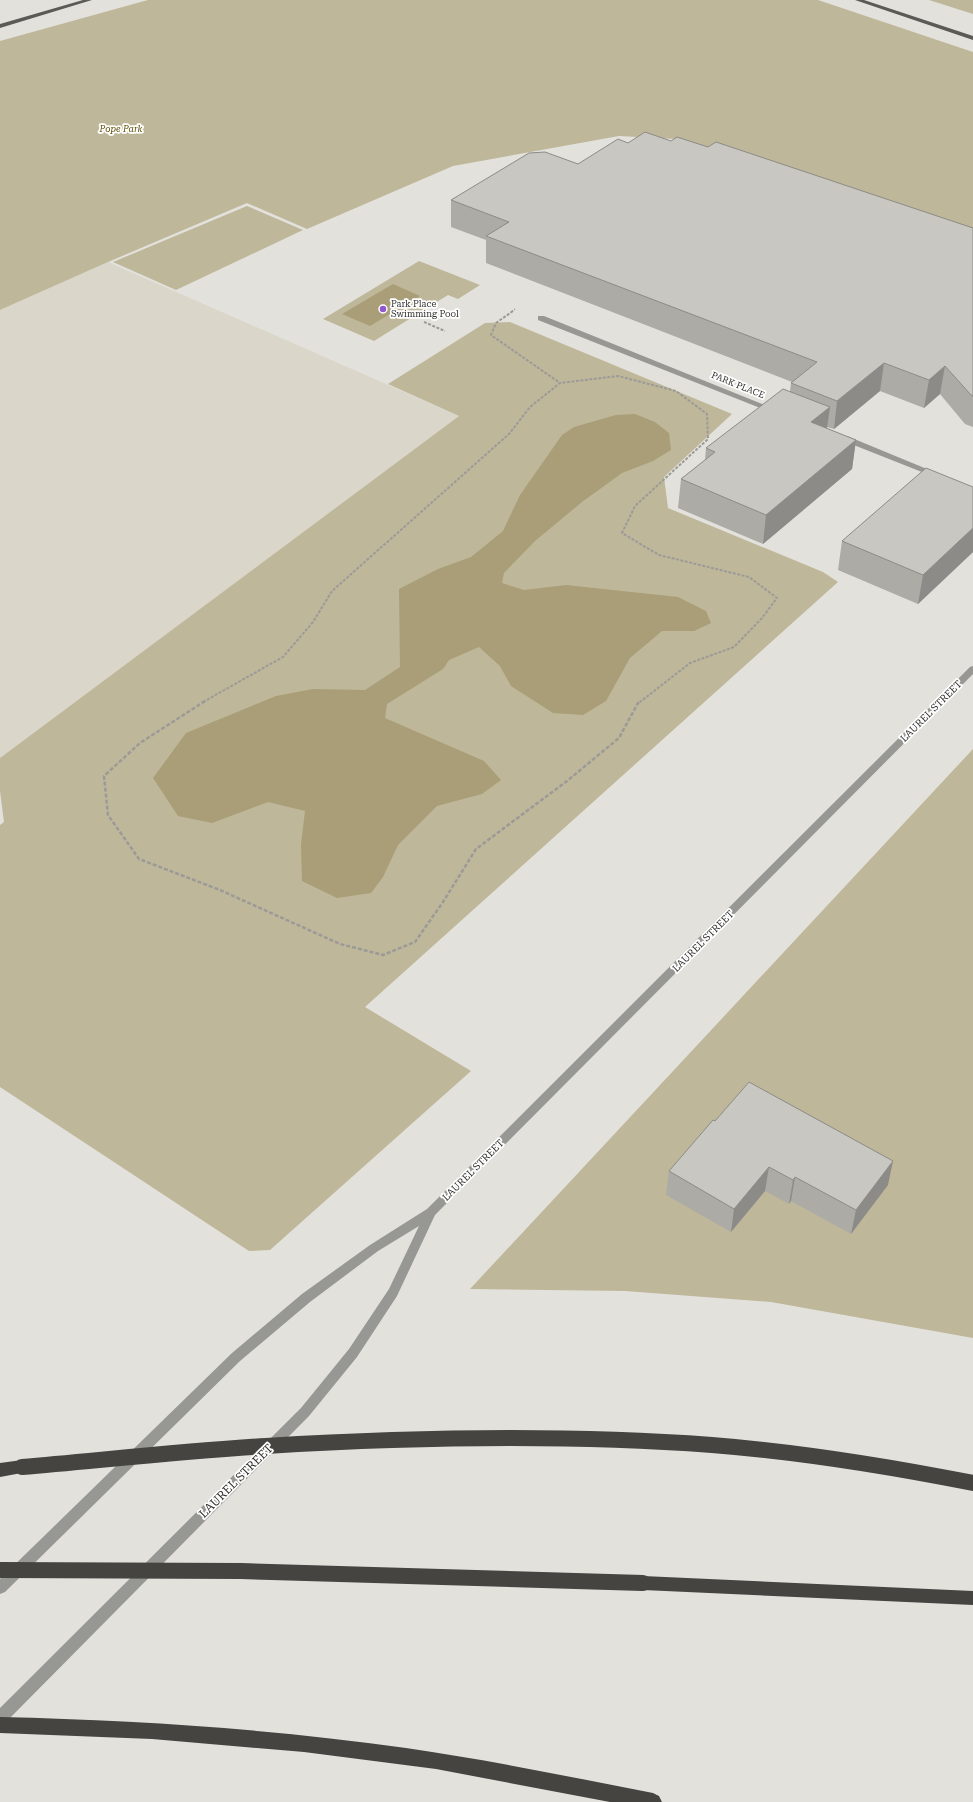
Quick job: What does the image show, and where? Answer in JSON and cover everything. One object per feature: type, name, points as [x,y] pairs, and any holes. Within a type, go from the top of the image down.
[{"type":"highway","points":[[0,1470],[217,1449],[299,1444],[447,1438],[587,1439],[714,1446],[779,1452],[889,1467],[973,1483]]},
{"type":"highway","points":[[0,1570],[69,1569],[316,1572],[643,1583],[973,1598]]},
{"type":"highway","points":[[0,1725],[126,1730],[261,1740],[406,1756],[522,1776],[653,1802]]},
{"type":"main road","points":[[0,26],[89,0]]},
{"type":"main road","points":[[858,0],[973,38]]},
{"type":"street","name":"PARK PLACE","points":[[541,318],[783,414]]},
{"type":"street","points":[[834,434],[944,478]]},
{"type":"street","name":"LAUREL STREET","points":[[0,1588],[236,1357],[306,1298],[374,1248],[431,1212],[973,669]]},
{"type":"street","name":"LAUREL STREET","points":[[0,1718],[305,1412],[352,1353],[393,1292],[431,1212]]},
{"type":"path","points":[[517,307],[496,323],[492,335],[560,383],[618,376],[676,391],[707,414],[708,439],[635,506],[622,533],[659,555],[749,577],[777,598],[762,618],[734,647],[690,663],[638,703],[619,738],[568,781],[476,849],[443,902],[415,942],[383,955],[340,944],[220,890],[139,859],[108,815],[104,776],[140,743],[207,699],[283,657],[313,622],[332,591],[509,434],[530,407],[560,383]]},
{"type":"path","points":[[424,322],[445,331]]},
{"type":"shaded area","points":[[108,262],[459,416],[0,758],[0,310]]},
{"type":"shaded area","points":[[393,284],[420,296],[370,326],[342,314]]},
{"type":"shaded area","points":[[635,414],[655,422],[669,433],[671,450],[653,461],[622,473],[582,502],[535,541],[504,573],[502,583],[524,590],[566,585],[678,597],[706,611],[711,623],[694,631],[662,631],[630,658],[606,701],[583,715],[553,713],[511,686],[500,666],[479,647],[449,660],[443,669],[387,704],[385,718],[484,761],[501,780],[482,794],[437,806],[398,845],[383,877],[371,893],[337,898],[302,881],[301,844],[305,811],[268,802],[212,823],[178,816],[153,778],[186,733],[276,696],[313,689],[365,690],[400,667],[399,589],[438,569],[471,557],[503,531],[520,495],[562,435],[574,427],[616,415]]},
{"type":"green space","name":"Pope Park","points":[[148,0],[818,0],[973,52],[973,232],[753,158],[675,139],[619,136],[453,166],[307,229],[247,203],[0,310],[0,41]]},
{"type":"green space","points":[[929,0],[973,0],[973,14]]},
{"type":"green space","points":[[247,206],[303,230],[176,290],[113,262]]},
{"type":"green space","name":"Park Place Swimming Pool","points":[[419,261],[480,285],[458,299],[448,295],[374,341],[323,319]]},
{"type":"green space","points":[[510,322],[732,414],[664,477],[668,508],[823,572],[838,582],[365,1007],[471,1071],[270,1250],[249,1251],[0,1087],[0,825],[4,822],[0,791],[0,758],[459,416],[388,384],[485,323]]},
{"type":"green space","points":[[973,749],[973,1338],[771,1302],[625,1291],[470,1289]]},
{"type":"building","points":[[645,132],[671,141],[677,137],[708,147],[716,142],[973,228],[973,396],[945,366],[929,380],[884,363],[837,401],[791,383],[817,362],[486,236],[509,222],[451,200],[529,153],[545,152],[578,164],[618,139],[628,143]]},
{"type":"building","points":[[783,389],[830,407],[811,422],[856,440],[766,515],[681,479],[715,452],[706,448]]},
{"type":"building","points":[[926,468],[973,487],[973,528],[923,575],[842,541]]},
{"type":"building","points":[[749,1082],[893,1161],[856,1210],[795,1177],[793,1180],[769,1167],[734,1209],[669,1171],[713,1120],[715,1121]]},
{"type":"place","name":"Park Place Swimming Pool","points":[[383,309]]}]
